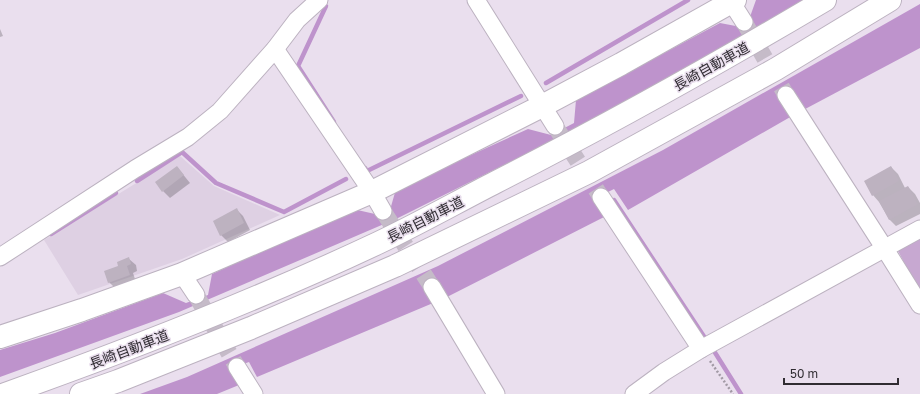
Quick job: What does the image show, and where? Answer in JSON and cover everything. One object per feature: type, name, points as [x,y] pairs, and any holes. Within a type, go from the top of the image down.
[{"type":"main road","name":"長崎自動車道","points":[[5,394],[107,358],[240,305],[380,242],[574,142],[759,40],[825,0]]},
{"type":"main road","name":"長崎自動車道","points":[[81,394],[118,381],[251,328],[395,266],[589,172],[776,69],[890,0]]},
{"type":"main road","points":[[0,337],[82,310],[182,274],[372,192],[542,106],[621,64],[732,1]]},
{"type":"street","points":[[0,257],[135,169],[188,137],[220,111],[275,49],[297,20],[319,0]]},
{"type":"street","points":[[476,0],[555,126]]},
{"type":"street","points":[[732,1],[744,22]]},
{"type":"street","points":[[275,49],[372,192],[383,211]]},
{"type":"street","points":[[786,95],[920,305]]},
{"type":"street","points":[[601,197],[701,349]]},
{"type":"street","points":[[634,394],[664,372],[701,349],[920,229]]},
{"type":"street","points":[[182,274],[196,295]]},
{"type":"street","points":[[432,287],[496,394]]},
{"type":"street","points":[[237,367],[254,394]]},
{"type":"path","points":[[701,349],[733,394]]},
{"type":"shaded area","points":[[756,0],[810,0],[640,97],[398,218],[179,312],[0,377],[0,350],[55,333],[163,293],[186,303],[208,295],[212,274],[353,209],[388,217],[396,189],[528,129],[551,135],[574,123],[576,100],[720,23],[746,28]]},
{"type":"shaded area","points":[[920,4],[920,48],[792,116],[628,210],[614,189],[596,198],[608,215],[445,298],[257,377],[249,362],[232,368],[239,385],[217,394],[140,394],[187,377],[438,266],[663,150]]},
{"type":"shaded area","points":[[180,156],[214,186],[280,215],[182,259],[78,295],[44,240]]},
{"type":"shaded area","points":[[920,237],[920,293],[897,249]]},
{"type":"building","points":[[177,166],[184,175],[162,192],[155,182]]},
{"type":"building","points":[[891,166],[899,181],[872,196],[864,181]]},
{"type":"building","points":[[908,186],[918,204],[889,220],[879,201]]},
{"type":"building","points":[[237,208],[244,223],[220,236],[213,221]]},
{"type":"building","points":[[129,257],[131,264],[127,266],[130,275],[108,283],[104,271],[118,266],[117,262]]},
{"type":"waterway","points":[[546,83],[688,0]]},
{"type":"waterway","points":[[326,6],[298,66],[334,122]]},
{"type":"waterway","points":[[365,168],[367,171],[521,96]]},
{"type":"waterway","points":[[137,181],[182,152],[216,183],[284,212],[346,179]]},
{"type":"waterway","points":[[51,234],[116,193]]},
{"type":"waterway","points":[[614,200],[705,338]]},
{"type":"waterway","points":[[714,351],[741,394]]},
{"type":"tunnel","points":[[744,22],[786,95]]},
{"type":"tunnel","points":[[555,126],[601,197]]},
{"type":"tunnel","points":[[383,211],[432,287]]},
{"type":"tunnel","points":[[196,295],[237,367]]}]
